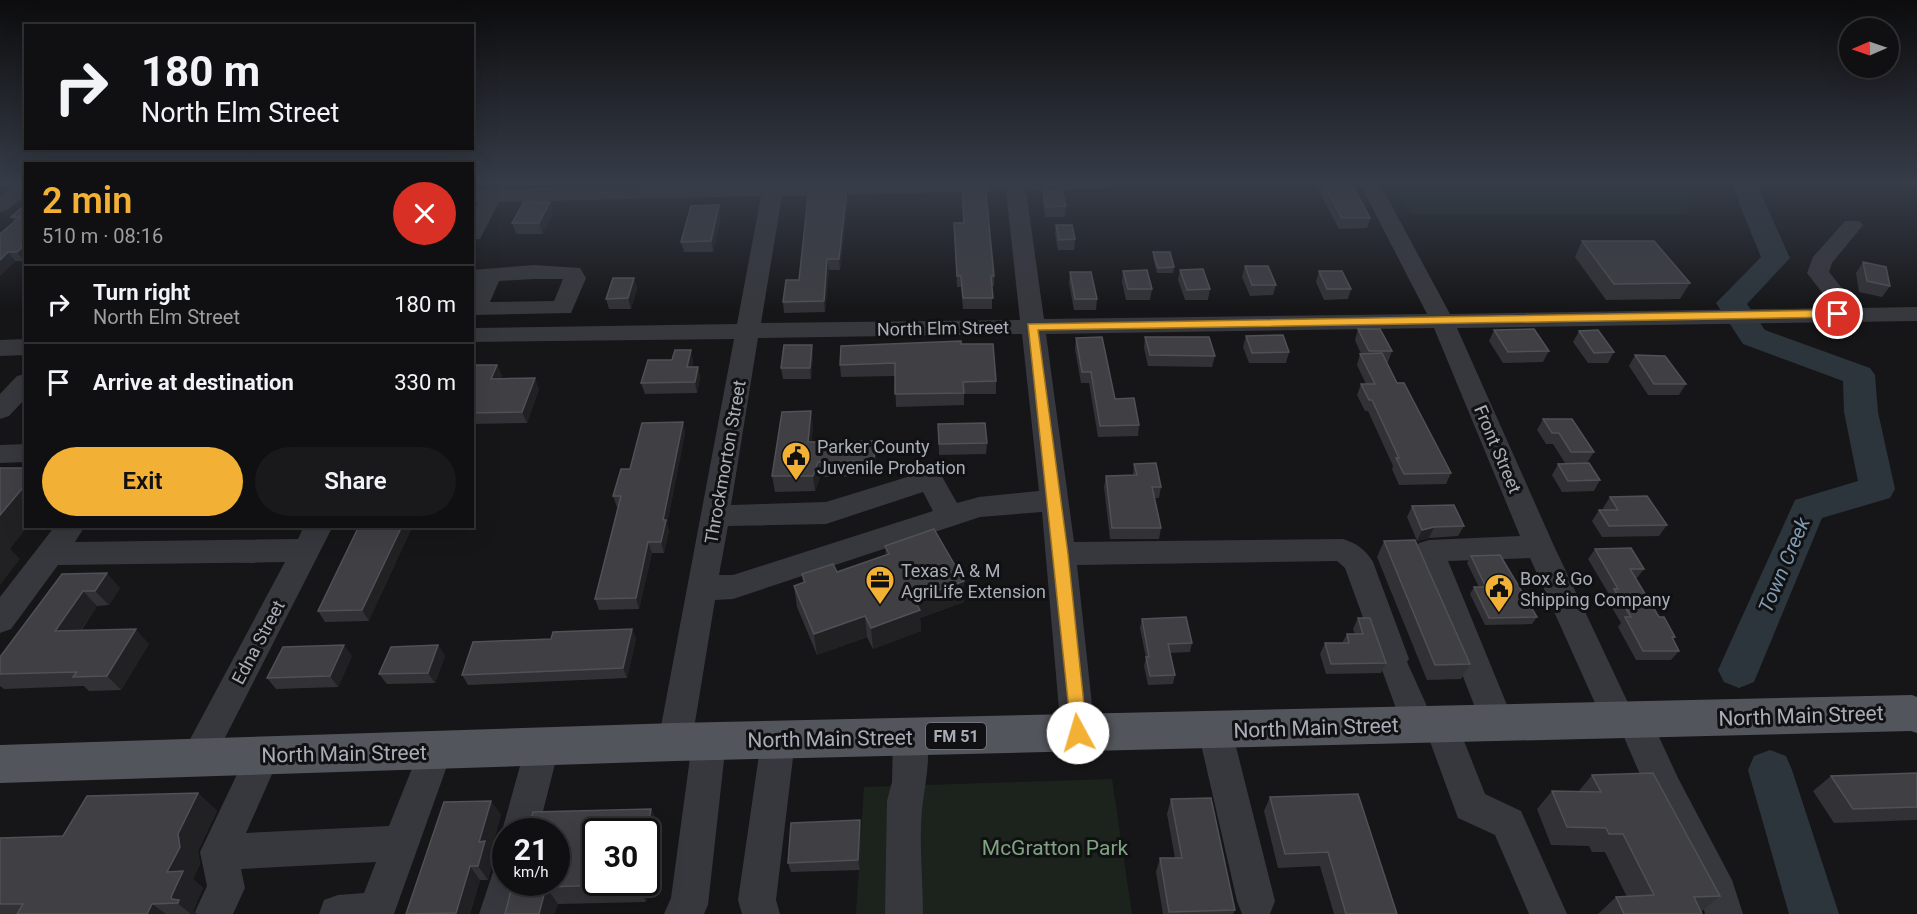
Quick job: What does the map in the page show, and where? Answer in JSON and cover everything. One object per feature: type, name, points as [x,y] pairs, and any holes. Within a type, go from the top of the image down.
[{"type":"main road","name":"North Main Street","points":[[0,765],[692,742],[1497,722],[1627,721],[1915,712]]},
{"type":"street","name":"Throckmorton Street","points":[[683,914],[689,905],[692,742],[702,588],[766,225]]},
{"type":"street","points":[[1020,225],[1061,554],[1078,733]]},
{"type":"street","name":"Front Street","points":[[1392,225],[1443,322],[1539,546],[1627,721],[1719,893],[1724,914]]},
{"type":"street","points":[[1851,314],[1818,273],[1821,262],[1852,225]]},
{"type":"street","points":[[551,334],[575,278],[572,273],[496,273],[481,277],[475,309],[562,308]]},
{"type":"street","name":"North Elm Street","points":[[474,335],[1917,314]]},
{"type":"street","points":[[0,348],[24,347]]},
{"type":"street","points":[[0,410],[24,384]]},
{"type":"street","points":[[0,454],[24,453]]},
{"type":"street","points":[[0,476],[24,476]]},
{"type":"street","points":[[715,516],[826,513],[930,480],[951,519]]},
{"type":"street","points":[[702,588],[733,587],[951,519],[980,507],[1054,500]]},
{"type":"street","points":[[3,612],[70,528]]},
{"type":"street","points":[[50,554],[313,538]]},
{"type":"street","name":"Edna Street","points":[[196,758],[313,538]]},
{"type":"street","points":[[1497,722],[1429,551],[1539,546]]},
{"type":"street","points":[[1061,554],[1343,550],[1358,562],[1396,666],[1471,806],[1508,823],[1548,914]]},
{"type":"street","points":[[1215,730],[1256,901]]},
{"type":"street","points":[[904,914],[905,801],[910,782],[910,738]]},
{"type":"street","points":[[761,914],[757,900],[778,741]]},
{"type":"street","points":[[523,818],[542,748]]},
{"type":"street","points":[[338,914],[376,913],[435,752]]},
{"type":"street","points":[[213,914],[226,888],[219,852],[263,756]]},
{"type":"street","points":[[219,852],[402,843]]},
{"type":"street","points":[[498,914],[503,896]]},
{"type":"green space","name":"McGratton Park","points":[[1112,779],[1132,914],[856,914],[864,787]]},
{"type":"building","points":[[11,225],[24,225],[24,245],[17,252],[8,252],[0,260],[0,234]]},
{"type":"building","points":[[686,225],[715,225],[711,241],[681,242]]},
{"type":"building","points":[[805,225],[843,225],[839,259],[827,259],[824,301],[783,302],[786,280],[799,280]]},
{"type":"building","points":[[954,225],[989,225],[994,276],[991,276],[993,298],[963,298],[961,276],[957,276]]},
{"type":"building","points":[[1056,225],[1072,225],[1075,239],[1059,240]]},
{"type":"building","points":[[1582,241],[1654,241],[1690,283],[1614,284]]},
{"type":"building","points":[[1153,252],[1170,252],[1174,267],[1158,268]]},
{"type":"building","points":[[1863,262],[1886,267],[1890,286],[1867,281]]},
{"type":"building","points":[[1245,266],[1268,266],[1276,285],[1252,285]]},
{"type":"building","points":[[1203,269],[1210,289],[1187,290],[1180,270]]},
{"type":"building","points":[[1147,270],[1152,289],[1128,289],[1123,271]]},
{"type":"building","points":[[1319,271],[1342,271],[1351,289],[1327,289]]},
{"type":"building","points":[[1070,272],[1091,272],[1097,299],[1075,299]]},
{"type":"building","points":[[613,278],[634,278],[628,298],[606,299]]},
{"type":"building","points":[[1358,329],[1380,329],[1392,351],[1369,351]]},
{"type":"building","points":[[1534,329],[1549,351],[1508,352],[1494,330]]},
{"type":"building","points":[[1598,330],[1614,352],[1594,353],[1579,331]]},
{"type":"building","points":[[1283,335],[1289,352],[1252,353],[1246,336]]},
{"type":"building","points":[[1102,337],[1115,399],[1134,398],[1139,425],[1100,426],[1091,372],[1082,372],[1076,338]]},
{"type":"building","points":[[1145,337],[1209,337],[1215,356],[1150,355]]},
{"type":"building","points":[[961,341],[961,344],[993,344],[996,381],[963,382],[964,393],[895,394],[895,363],[840,365],[841,346]]},
{"type":"building","points":[[784,345],[812,345],[810,368],[781,368]]},
{"type":"building","points":[[675,350],[691,350],[687,367],[698,367],[695,382],[641,383],[648,360],[672,360]]},
{"type":"building","points":[[1382,353],[1397,383],[1404,383],[1451,473],[1404,474],[1372,400],[1369,400],[1361,384],[1375,384],[1360,354]]},
{"type":"building","points":[[1635,355],[1665,356],[1686,384],[1654,384]]},
{"type":"building","points":[[474,365],[497,365],[491,379],[535,378],[522,412],[474,413]]},
{"type":"building","points":[[811,411],[808,442],[875,441],[874,461],[818,462],[813,476],[772,476],[782,412]]},
{"type":"building","points":[[1543,419],[1572,419],[1594,452],[1571,452],[1559,433],[1552,433]]},
{"type":"building","points":[[683,422],[663,520],[666,520],[661,542],[648,542],[636,598],[595,599],[621,496],[613,496],[621,469],[630,469],[642,423]]},
{"type":"building","points":[[985,423],[987,443],[939,444],[938,424]]},
{"type":"building","points":[[1156,463],[1161,487],[1152,487],[1161,528],[1112,528],[1106,476],[1137,475],[1134,464]]},
{"type":"building","points":[[1589,463],[1600,480],[1568,481],[1558,464]]},
{"type":"building","points":[[0,468],[24,468],[24,486],[0,515]]},
{"type":"building","points":[[1647,496],[1667,525],[1609,526],[1599,510],[1618,510],[1610,497]]},
{"type":"building","points":[[1454,505],[1464,526],[1434,527],[1422,530],[1412,506]]},
{"type":"building","points":[[358,528],[401,528],[362,610],[318,611]]},
{"type":"building","points":[[934,529],[964,581],[914,599],[920,610],[871,628],[865,616],[814,634],[794,586],[805,582],[802,574],[833,564],[837,572],[889,554],[885,546]]},
{"type":"building","points":[[1415,540],[1470,664],[1435,665],[1384,541]]},
{"type":"building","points":[[1631,548],[1644,569],[1630,569],[1659,617],[1664,617],[1675,637],[1672,637],[1679,651],[1643,651],[1625,617],[1631,617],[1614,589],[1618,589],[1595,549]]},
{"type":"building","points":[[1500,555],[1537,617],[1489,618],[1474,587],[1486,587],[1471,556]]},
{"type":"building","points":[[107,573],[95,591],[83,591],[55,631],[136,629],[107,676],[73,677],[77,672],[0,674],[0,657],[62,574]]},
{"type":"building","points":[[1186,617],[1192,643],[1168,644],[1175,675],[1150,676],[1142,619]]},
{"type":"building","points":[[1358,618],[1370,618],[1386,663],[1331,664],[1325,643],[1349,643],[1347,634],[1363,634]]},
{"type":"building","points":[[632,629],[623,668],[462,675],[473,642],[551,639],[553,632]]},
{"type":"building","points":[[344,645],[330,676],[267,678],[283,647]]},
{"type":"building","points":[[438,645],[428,673],[379,674],[391,647]]},
{"type":"building","points":[[1653,773],[1720,896],[1694,897],[1702,914],[1624,914],[1616,897],[1654,895],[1623,834],[1609,834],[1606,828],[1567,827],[1552,791],[1601,792],[1592,775]]},
{"type":"building","points":[[1917,773],[1917,807],[1853,809],[1831,776]]},
{"type":"building","points":[[198,793],[178,834],[180,847],[167,872],[183,871],[171,897],[179,900],[178,903],[152,904],[147,914],[17,914],[23,904],[0,904],[0,838],[63,836],[87,796]]},
{"type":"building","points":[[1358,794],[1397,914],[1346,914],[1328,852],[1285,854],[1270,797]]},
{"type":"building","points":[[1211,798],[1235,910],[1169,912],[1160,858],[1182,858],[1171,799]]},
{"type":"building","points":[[491,801],[479,842],[485,841],[478,866],[470,866],[456,913],[406,914],[444,802]]},
{"type":"building","points":[[651,809],[649,818],[582,818],[582,886],[570,886],[570,818],[531,818],[533,812]]},
{"type":"building","points":[[860,820],[858,860],[788,863],[791,823]]},
{"type":"building","points":[[510,896],[544,896],[539,914],[505,914]]},
{"type":"waterway","name":"Town Creek","points":[[1739,670],[1808,509],[1877,489],[1861,412],[1859,375],[1754,337],[1731,303],[1776,258],[1762,225]]},
{"type":"waterway","name":"Town Creek","points":[[1770,770],[1814,914]]},
{"type":"place","name":"Parker County Juvenile Probation","points":[[796,482]]},
{"type":"place","name":"Texas A & M AgriLife Extension","points":[[880,606]]},
{"type":"place","name":"Box & Go Shipping Company","points":[[1499,614]]},
{"type":"route","points":[[1078,733],[1061,554],[1032,327],[1838,314]]}]
